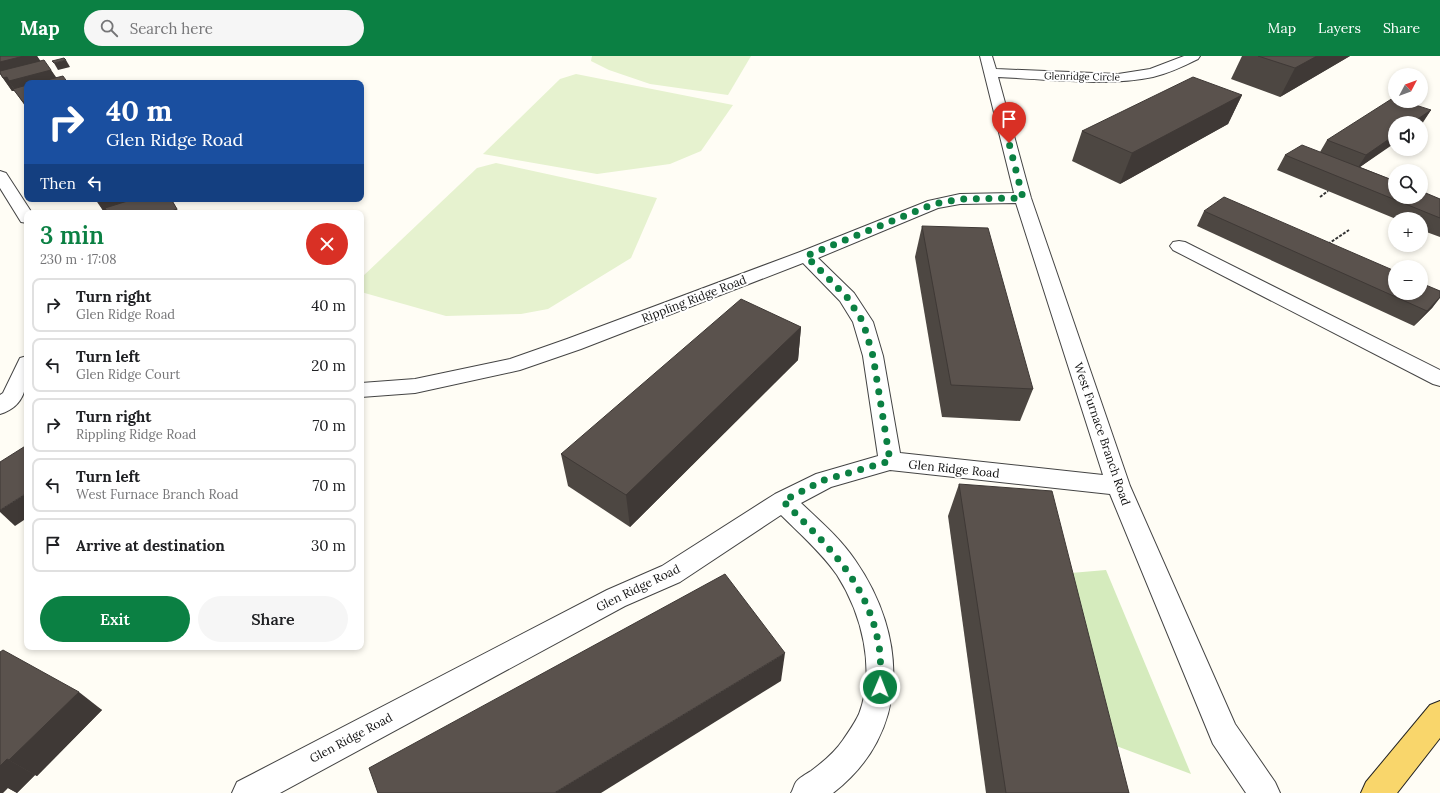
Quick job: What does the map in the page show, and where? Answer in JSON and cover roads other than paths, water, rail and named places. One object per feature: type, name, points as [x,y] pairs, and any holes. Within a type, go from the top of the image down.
[{"type":"main road","points":[[1377,793],[1440,715]]},
{"type":"street","name":"Glenridge Circle","points":[[989,65],[1118,78],[1152,74],[1194,56]]},
{"type":"street","name":"West Furnace Branch Road","points":[[989,65],[1023,198],[1118,486],[1224,734],[1264,793]]},
{"type":"street","points":[[0,176],[24,213]]},
{"type":"street","name":"Rippling Ridge Road","points":[[364,390],[415,386],[513,365],[574,344],[806,256],[934,204],[960,199],[1023,198]]},
{"type":"street","points":[[1179,246],[1440,379]]},
{"type":"street","points":[[806,256],[847,297],[863,322],[873,356],[890,461]]},
{"type":"street","points":[[13,401],[24,371]]},
{"type":"street","name":"Glen Ridge Road","points":[[248,793],[616,598],[671,574],[783,501],[824,480],[890,461],[1118,486]]},
{"type":"street","points":[[783,501],[830,548],[852,576],[872,614],[880,654],[880,687],[870,724],[851,755],[822,783],[807,793]]}]
